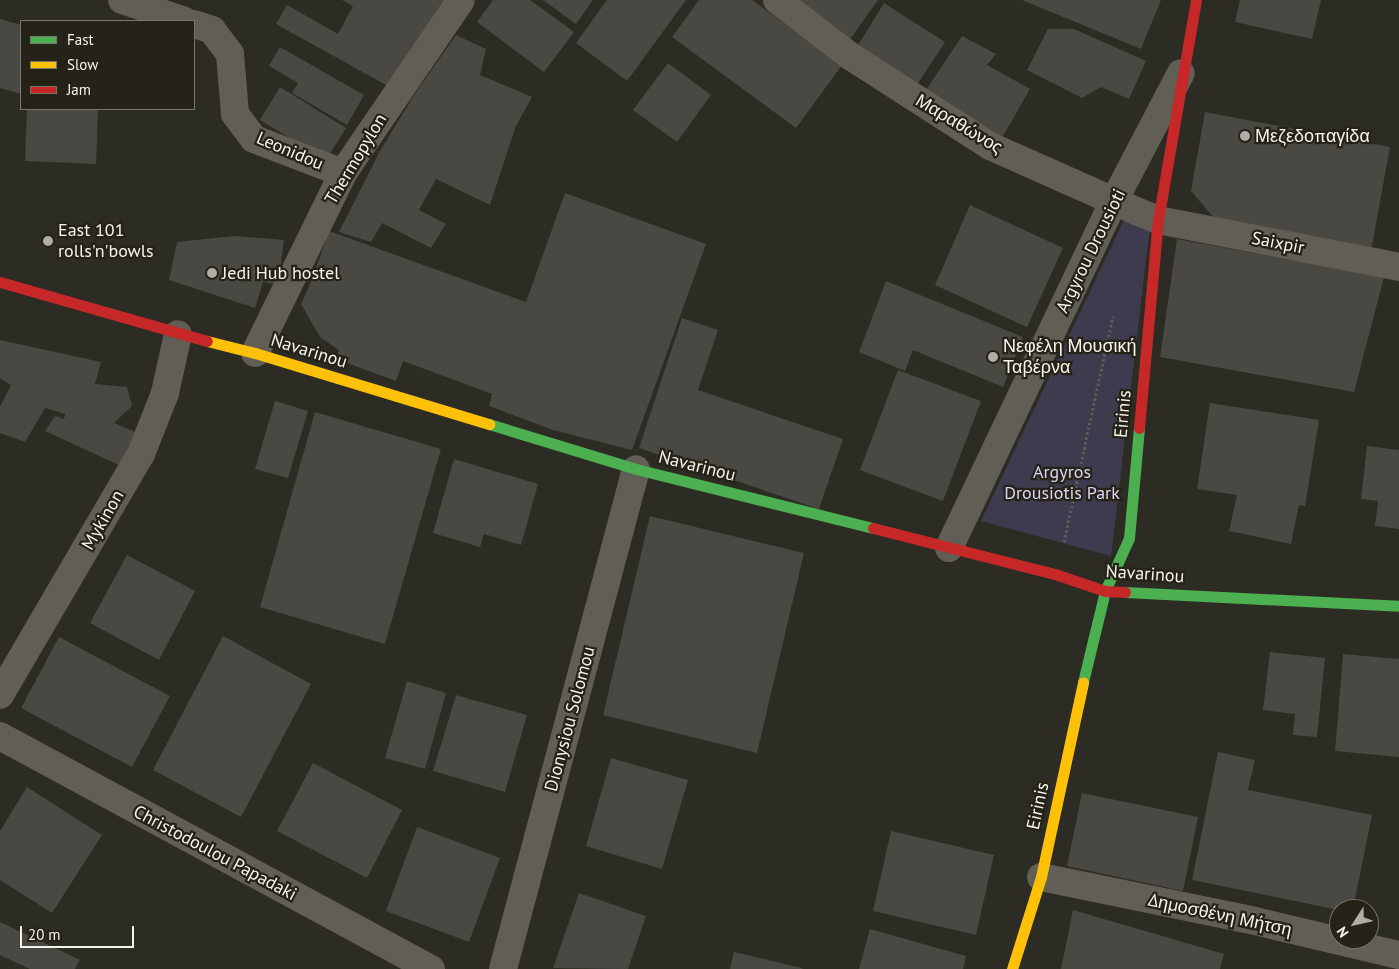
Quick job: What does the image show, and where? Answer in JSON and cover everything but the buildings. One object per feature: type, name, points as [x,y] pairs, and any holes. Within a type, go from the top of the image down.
[{"type":"main road","name":"Eirinis","points":[[1012,969],[1041,878],[1090,648],[1105,591],[1129,538],[1158,220],[1196,0]]},
{"type":"main road","name":"Navarinou","points":[[0,282],[178,334],[255,353],[636,469],[1055,574],[1105,591],[1399,606]]},
{"type":"street","points":[[122,0],[182,20]]},
{"type":"street","name":"Thermopylon","points":[[255,353],[343,173],[460,0]]},
{"type":"street","name":"Μαραθώνος","points":[[777,0],[850,56],[990,146],[1158,220]]},
{"type":"street","name":"Leonidou","points":[[195,24],[212,30],[230,54],[235,114],[254,139],[343,173]]},
{"type":"street","name":"Argyrou Drousioti","points":[[949,548],[1114,201],[1185,64]]},
{"type":"street","name":"Saixpir","points":[[1158,220],[1399,267]]},
{"type":"street","name":"Mykinon","points":[[0,695],[141,454],[165,393],[178,334]]},
{"type":"street","name":"Dionysiou Solomou","points":[[503,969],[636,469]]},
{"type":"street","name":"Christodoulou Papadaki","points":[[0,736],[431,969]]},
{"type":"street","name":"Δημοσθένη Μήτση","points":[[1041,878],[1255,921],[1399,955]]},
{"type":"path","points":[[1062,548],[1115,307]]},
{"type":"green space","name":"Argyros Drousiotis Park","points":[[1124,220],[1150,227],[1111,556],[981,521]]},
{"type":"traffic: fast","points":[[489,424],[636,469],[873,528]]},
{"type":"traffic: fast","points":[[1083,682],[1105,591],[1129,538],[1139,428]]},
{"type":"traffic: fast","points":[[1125,592],[1399,606]]},
{"type":"traffic: slow","points":[[207,341],[255,353],[489,424]]},
{"type":"traffic: slow","points":[[1012,969],[1041,877],[1083,682]]},
{"type":"traffic: jam","points":[[1139,428],[1158,220],[1196,0]]},
{"type":"traffic: jam","points":[[0,282],[207,341]]},
{"type":"traffic: jam","points":[[873,528],[1055,574],[1105,591],[1125,592]]},
{"type":"place","name":"Μεζεδοπαγίδα","points":[[1245,136]]},
{"type":"place","name":"East 101 rolls'n'bowls","points":[[48,241]]},
{"type":"place","name":"Jedi Hub hostel","points":[[212,273]]},
{"type":"place","name":"Νεφέλη Μουσική Ταβέρνα","points":[[993,357]]}]
